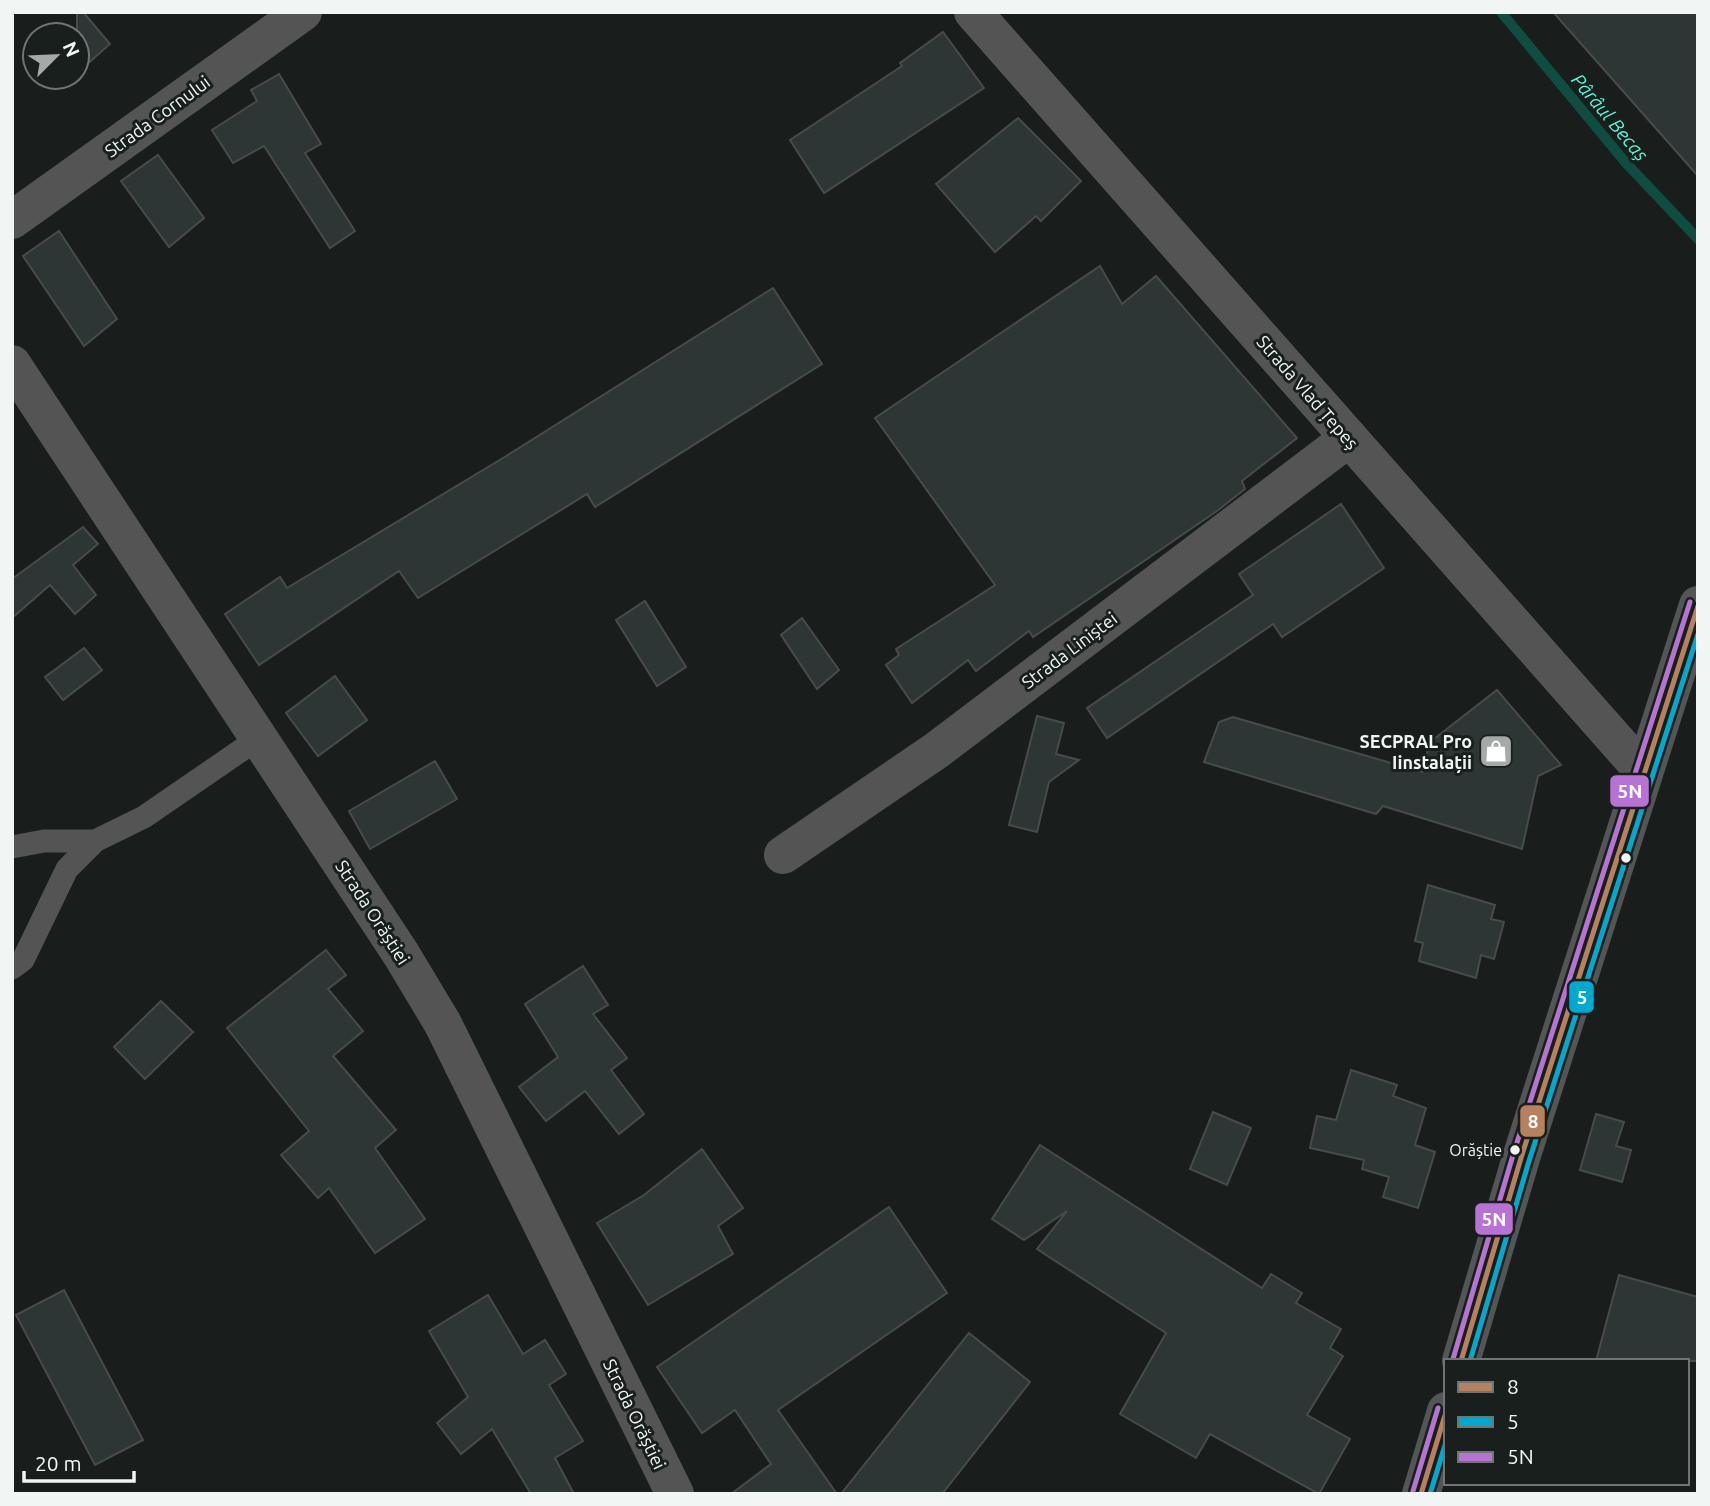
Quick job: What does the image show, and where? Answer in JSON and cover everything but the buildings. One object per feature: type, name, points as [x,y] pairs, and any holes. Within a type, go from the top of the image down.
[{"type":"main road","points":[[1462,1359],[1521,1158],[1698,605]]},
{"type":"main road","points":[[1421,1494],[1444,1418]]},
{"type":"street","name":"Strada Cornului","points":[[12,220],[303,12]]},
{"type":"street","name":"Strada Vlad Țepeș","points":[[973,12],[1644,772]]},
{"type":"street","name":"Strada Orăștiei","points":[[12,364],[401,954],[443,1024],[675,1494]]},
{"type":"street","name":"Strada Liniștei","points":[[783,855],[937,750],[1349,438]]},
{"type":"lane","points":[[12,968],[23,960],[67,869],[94,841],[144,817],[259,738]]},
{"type":"lane","points":[[12,847],[44,841],[94,841]]},
{"type":"waterway","name":"Pârâul Becaș","points":[[1501,12],[1626,163],[1698,239]]},
{"type":"transit line","name":"5N","points":[[1453,1359],[1513,1155],[1690,602]]},
{"type":"transit line","name":"8","points":[[1462,1359],[1521,1158],[1698,606]]},
{"type":"transit line","name":"5","points":[[1471,1359],[1529,1161],[1698,634]]},
{"type":"transit line","name":"5N","points":[[1413,1491],[1438,1408]]},
{"type":"transit line","name":"8","points":[[1421,1494],[1444,1419]]},
{"type":"transit line","name":"5","points":[[1430,1494],[1444,1448]]},
{"type":"place","name":"SECPRAL Pro Iinstalații","points":[[1496,751]]},
{"type":"place","name":"Orăștie","points":[[1515,1150]]}]
